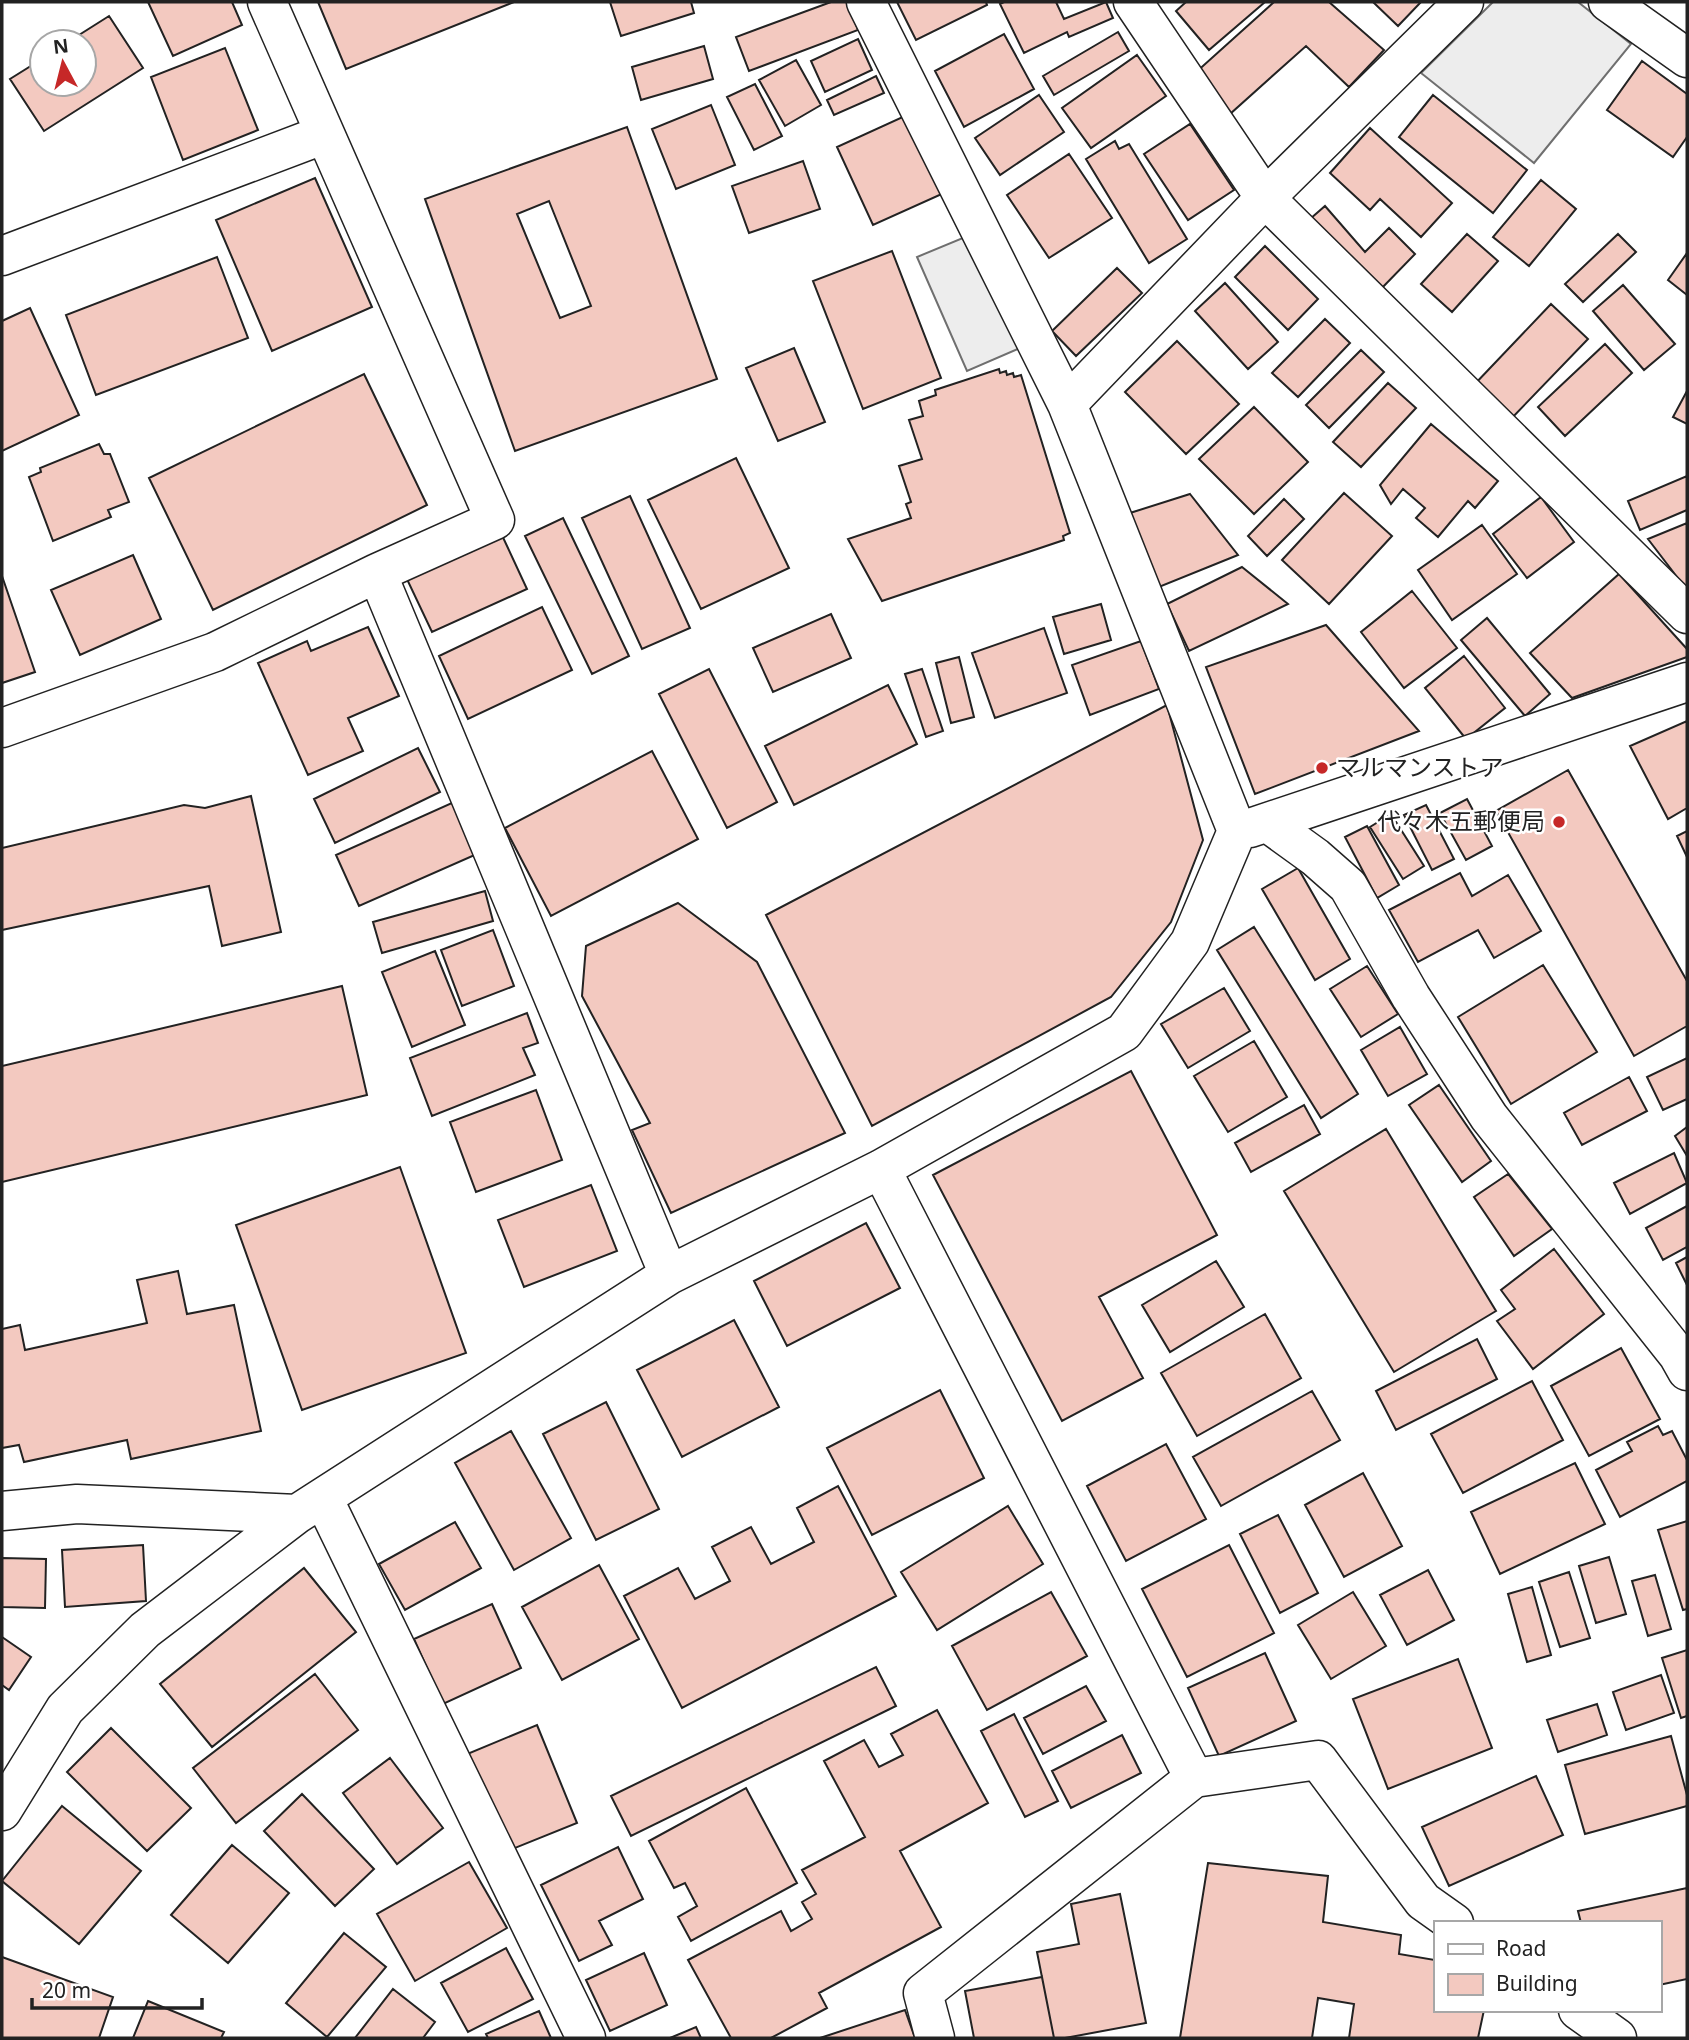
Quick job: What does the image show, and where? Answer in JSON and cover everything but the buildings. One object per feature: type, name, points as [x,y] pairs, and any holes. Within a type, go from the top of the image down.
[{"type":"street","points":[[2,728],[215,652],[376,573],[495,520],[267,2]]},
{"type":"street","points":[[866,2],[1067,404],[1252,827],[1315,857],[1348,886],[1411,997],[1489,1116],[1670,1345],[1687,1371]]},
{"type":"street","points":[[1133,2],[1265,198],[1687,614]]},
{"type":"street","points":[[1067,404],[1265,198],[1464,2]]},
{"type":"street","points":[[1608,2],[1687,58]]},
{"type":"street","points":[[2,256],[325,135]]},
{"type":"street","points":[[376,573],[669,1275]]},
{"type":"street","points":[[2,1811],[65,1709],[145,1630],[310,1506],[669,1275],[881,1169],[1124,1032],[1190,942],[1252,827],[1687,682]]},
{"type":"street","points":[[881,1169],[1194,1778]]},
{"type":"street","points":[[2,1511],[77,1504],[310,1506]]},
{"type":"street","points":[[310,1506],[586,2038]]},
{"type":"street","points":[[935,2038],[923,1993],[1194,1778],[1318,1760],[1423,1901],[1451,1921]]},
{"type":"street","points":[[1581,2012],[1617,2038]]},
{"type":"shaded area","points":[[1493,2],[1578,2],[1631,44],[1534,163],[1421,73]]},
{"type":"shaded area","points":[[970,235],[1020,348],[967,371],[917,257]]},
{"type":"place","name":"マルマンストア","points":[[1322,768]]},
{"type":"place","name":"代々木五郵便局","points":[[1559,822]]}]
